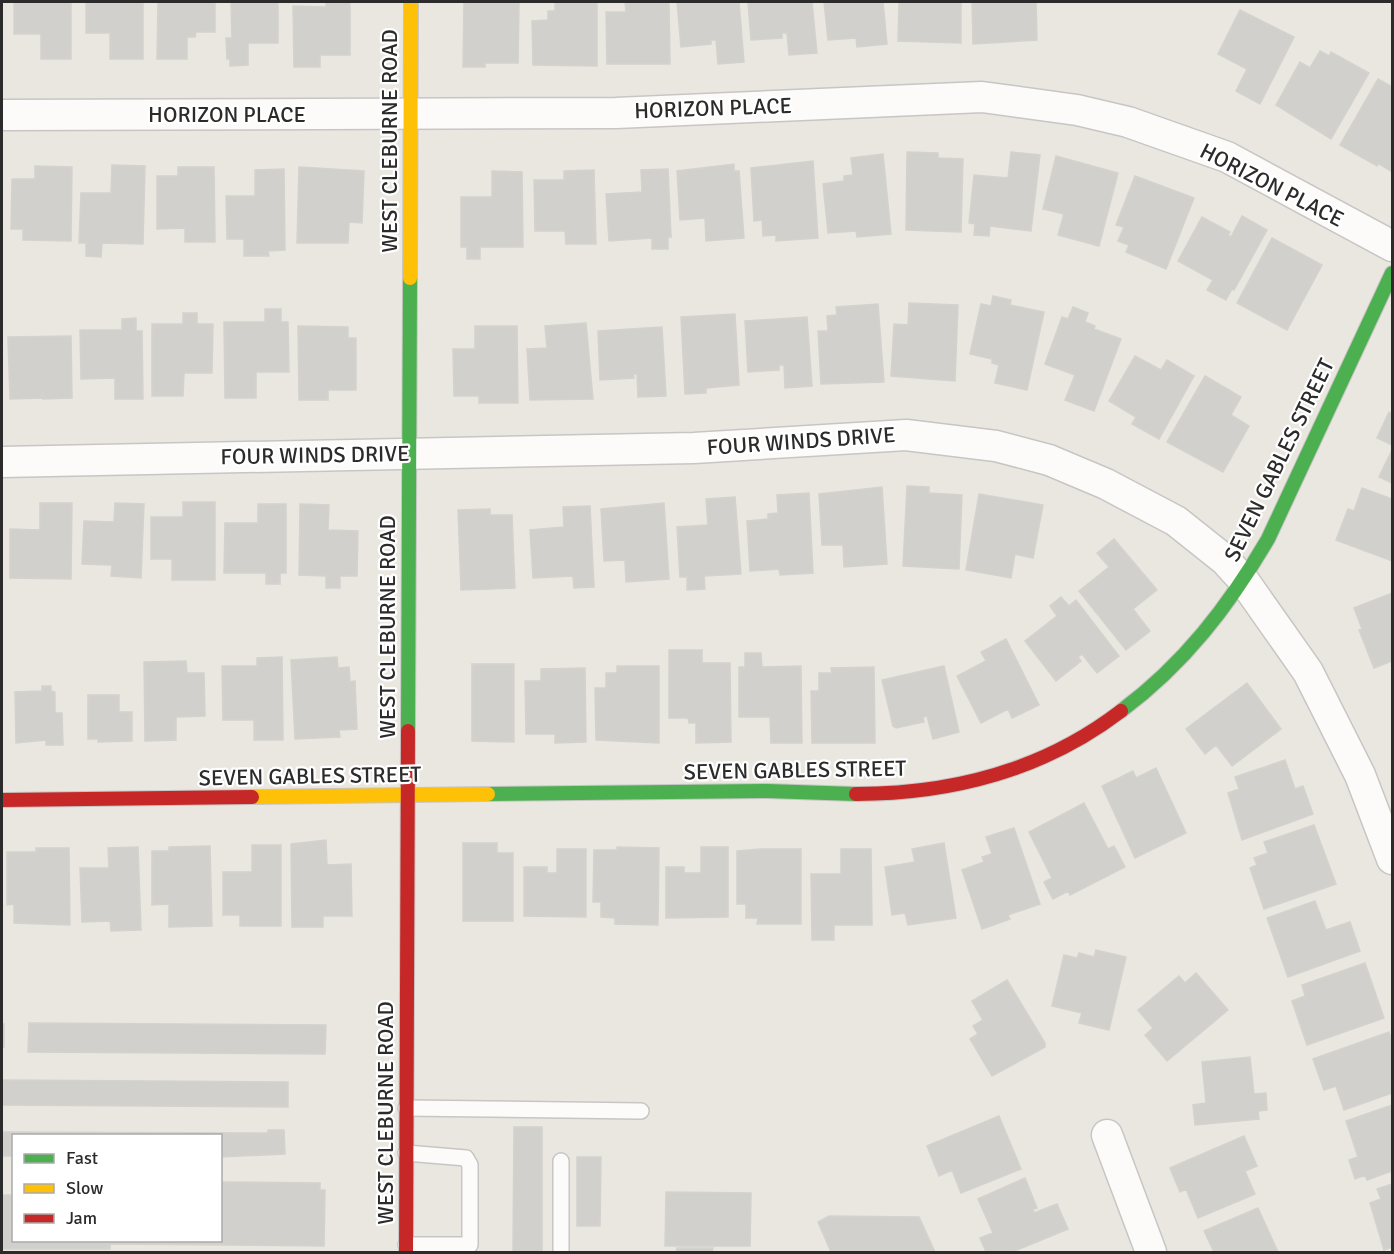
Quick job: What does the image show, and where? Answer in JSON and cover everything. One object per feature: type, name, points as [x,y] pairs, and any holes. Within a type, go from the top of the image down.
[{"type":"street","name":"WEST CLEBURNE ROAD","points":[[406,1249],[411,2]]},
{"type":"street","name":"HORIZON PLACE","points":[[2,115],[616,112],[982,97],[1077,110],[1128,122],[1227,158],[1392,246]]},
{"type":"street","name":"SEVEN GABLES STREET","points":[[2,800],[767,791],[878,794],[957,786],[1022,768],[1071,746],[1127,707],[1191,650],[1244,581],[1268,539],[1392,273]]},
{"type":"street","name":"FOUR WINDS DRIVE","points":[[2,462],[694,448],[906,435],[996,446],[1049,460],[1097,480],[1176,521],[1225,560],[1244,581],[1308,672],[1368,794],[1392,859]]},
{"type":"street","points":[[1107,1135],[1150,1252]]},
{"type":"lane","points":[[406,1108],[641,1111]]},
{"type":"lane","points":[[406,1153],[466,1158],[470,1165],[470,1249],[406,1249]]},
{"type":"lane","points":[[561,1161],[561,1252]]},
{"type":"building","points":[[14,2],[71,2],[71,59],[41,59],[41,34],[14,34]]},
{"type":"building","points":[[86,2],[143,2],[143,59],[110,59],[110,33],[86,33]]},
{"type":"building","points":[[158,2],[215,2],[215,32],[196,32],[195,37],[187,37],[187,59],[157,59]]},
{"type":"building","points":[[231,2],[278,2],[278,43],[248,43],[248,65],[230,66],[230,59],[227,59],[226,38],[232,38]]},
{"type":"building","points":[[326,2],[350,2],[350,55],[320,55],[320,67],[294,67],[293,6],[326,7]]},
{"type":"building","points":[[464,2],[519,2],[518,63],[485,63],[485,67],[463,67]]},
{"type":"building","points":[[555,2],[597,2],[597,66],[533,65],[532,21],[548,20],[548,11],[555,11]]},
{"type":"building","points":[[625,2],[669,2],[670,64],[607,64],[606,12],[626,12]]},
{"type":"building","points":[[677,2],[739,2],[744,62],[718,64],[716,40],[711,40],[711,44],[681,47]]},
{"type":"building","points":[[748,2],[812,2],[817,53],[789,55],[787,33],[782,33],[782,38],[751,40]]},
{"type":"building","points":[[824,2],[883,2],[887,44],[857,47],[856,38],[828,40]]},
{"type":"building","points":[[899,2],[961,2],[961,43],[898,41]]},
{"type":"building","points":[[972,2],[1036,2],[1037,40],[973,44]]},
{"type":"building","points":[[1240,10],[1294,37],[1260,104],[1236,91],[1247,69],[1218,54]]},
{"type":"building","points":[[1320,51],[1329,56],[1331,52],[1369,73],[1331,139],[1276,105],[1300,62],[1310,68]]},
{"type":"building","points":[[1378,79],[1392,87],[1392,172],[1340,145]]},
{"type":"building","points":[[907,152],[938,153],[938,158],[963,159],[961,232],[906,230]]},
{"type":"building","points":[[1011,152],[1040,155],[1031,231],[990,226],[989,236],[974,235],[975,224],[969,223],[974,175],[1008,178]]},
{"type":"building","points":[[883,154],[891,234],[857,237],[856,231],[828,233],[823,184],[844,181],[844,176],[853,175],[851,158]]},
{"type":"building","points":[[1056,156],[1118,173],[1099,246],[1058,235],[1064,214],[1043,209]]},
{"type":"building","points":[[813,161],[818,238],[776,241],[776,235],[763,236],[762,220],[754,221],[751,168]]},
{"type":"building","points":[[734,164],[734,171],[739,171],[744,238],[706,241],[705,218],[680,220],[677,171]]},
{"type":"building","points":[[112,165],[145,166],[143,244],[102,243],[101,257],[86,256],[86,243],[79,243],[81,193],[111,193]]},
{"type":"building","points":[[35,166],[72,167],[71,241],[23,240],[23,229],[11,229],[12,179],[35,179]]},
{"type":"building","points":[[178,167],[214,167],[215,242],[185,242],[185,228],[157,229],[157,176],[178,176]]},
{"type":"building","points":[[299,167],[364,171],[362,223],[349,222],[348,243],[297,243]]},
{"type":"building","points":[[284,169],[285,250],[268,251],[269,256],[244,256],[244,239],[227,239],[226,196],[255,196],[255,170]]},
{"type":"building","points":[[668,169],[671,237],[668,237],[668,249],[652,249],[652,238],[609,241],[606,194],[642,192],[641,170]]},
{"type":"building","points":[[594,170],[596,244],[566,244],[565,231],[535,231],[534,180],[564,180],[564,171]]},
{"type":"building","points":[[492,171],[522,172],[523,247],[480,247],[480,259],[467,259],[467,247],[461,247],[461,197],[492,197]]},
{"type":"building","points":[[1135,176],[1194,198],[1166,269],[1126,252],[1129,245],[1118,241],[1124,227],[1116,225]]},
{"type":"building","points":[[1242,216],[1267,230],[1234,290],[1232,289],[1226,300],[1207,290],[1213,280],[1178,261],[1202,217],[1230,232],[1228,235],[1231,237]]},
{"type":"building","points":[[1272,238],[1322,265],[1287,330],[1237,303]]},
{"type":"building","points":[[993,296],[1011,300],[1010,305],[1044,312],[1027,390],[995,383],[999,365],[992,363],[992,359],[970,354],[981,304],[991,306]]},
{"type":"building","points":[[909,303],[958,305],[955,381],[891,376],[894,324],[908,325]]},
{"type":"building","points":[[878,304],[884,382],[821,384],[818,331],[828,331],[827,316],[837,315],[836,307]]},
{"type":"building","points":[[1073,307],[1088,313],[1085,322],[1095,326],[1094,329],[1121,339],[1094,411],[1065,400],[1075,375],[1045,364],[1062,317],[1068,319]]},
{"type":"building","points":[[265,309],[281,309],[281,322],[288,322],[289,372],[256,372],[256,398],[225,398],[224,322],[265,322]]},
{"type":"building","points":[[183,313],[197,313],[197,324],[213,324],[212,373],[184,373],[183,396],[152,396],[152,324],[183,324]]},
{"type":"building","points":[[735,314],[739,385],[706,388],[706,393],[685,394],[681,317]]},
{"type":"building","points":[[807,317],[812,386],[785,388],[784,365],[779,365],[779,370],[748,372],[745,321]]},
{"type":"building","points":[[136,318],[136,331],[142,331],[143,399],[115,399],[115,378],[81,379],[80,330],[122,330],[122,319]]},
{"type":"building","points":[[586,323],[593,399],[530,400],[527,349],[547,348],[545,326]]},
{"type":"building","points":[[298,326],[348,327],[348,338],[356,338],[356,390],[328,390],[328,400],[299,400]]},
{"type":"building","points":[[475,326],[517,326],[518,403],[479,403],[479,396],[454,396],[453,349],[475,349]]},
{"type":"building","points":[[662,327],[666,396],[638,397],[637,374],[633,374],[634,378],[600,380],[598,331]]},
{"type":"building","points":[[71,336],[72,398],[43,399],[43,388],[42,398],[10,399],[8,337]]},
{"type":"building","points":[[1135,356],[1161,370],[1167,360],[1194,376],[1159,439],[1132,424],[1136,417],[1109,401]]},
{"type":"building","points":[[1205,376],[1241,397],[1231,415],[1249,426],[1223,472],[1167,442]]},
{"type":"building","points":[[1389,412],[1392,414],[1392,445],[1377,438]]},
{"type":"building","points":[[1392,450],[1392,483],[1379,477]]},
{"type":"building","points":[[907,486],[929,487],[929,493],[962,495],[959,569],[903,566]]},
{"type":"building","points":[[882,487],[887,564],[844,567],[843,545],[822,545],[819,494]]},
{"type":"building","points":[[1362,488],[1392,499],[1392,561],[1336,540],[1348,509],[1354,511]]},
{"type":"building","points":[[809,493],[813,573],[780,575],[779,569],[750,571],[747,521],[768,519],[768,514],[778,513],[777,495]]},
{"type":"building","points":[[979,494],[1043,505],[1033,558],[1015,554],[1011,578],[966,570]]},
{"type":"building","points":[[735,497],[741,574],[704,576],[705,589],[687,590],[687,577],[680,577],[677,527],[708,525],[706,499]]},
{"type":"building","points":[[183,502],[215,502],[215,580],[172,580],[172,559],[151,559],[151,517],[183,517]]},
{"type":"building","points":[[40,503],[72,503],[71,579],[10,578],[10,529],[40,530]]},
{"type":"building","points":[[115,503],[144,504],[141,578],[111,576],[112,565],[82,564],[84,521],[114,522]]},
{"type":"building","points":[[664,503],[669,579],[626,582],[625,560],[604,561],[601,509]]},
{"type":"building","points":[[258,504],[286,504],[286,573],[280,573],[280,584],[266,584],[266,573],[224,573],[225,523],[258,523]]},
{"type":"building","points":[[300,504],[329,505],[328,530],[358,531],[357,576],[340,576],[340,588],[326,588],[326,576],[299,575]]},
{"type":"building","points":[[590,506],[594,587],[574,588],[573,576],[533,578],[530,530],[564,527],[563,507]]},
{"type":"building","points":[[490,509],[490,515],[512,515],[515,588],[461,590],[458,510]]},
{"type":"building","points":[[1114,539],[1157,590],[1133,609],[1150,631],[1126,650],[1079,591],[1109,567],[1097,553]]},
{"type":"building","points":[[1392,593],[1392,661],[1374,668],[1359,630],[1362,629],[1354,608]]},
{"type":"building","points":[[1061,597],[1069,606],[1076,600],[1119,656],[1097,673],[1082,654],[1078,657],[1081,661],[1056,681],[1025,641],[1057,616],[1050,606]]},
{"type":"building","points":[[1006,639],[1039,705],[1012,718],[1008,709],[981,723],[957,676],[986,661],[981,652]]},
{"type":"building","points":[[669,650],[702,650],[702,663],[730,663],[731,742],[696,743],[696,723],[689,723],[688,718],[669,718]]},
{"type":"building","points":[[745,653],[761,653],[762,667],[801,666],[802,743],[771,743],[770,717],[739,717],[739,667],[745,667]]},
{"type":"building","points":[[282,657],[283,740],[254,740],[254,720],[223,720],[222,666],[257,666],[257,658]]},
{"type":"building","points":[[337,657],[338,668],[349,667],[350,682],[355,681],[357,729],[339,730],[340,737],[295,739],[291,660]]},
{"type":"building","points":[[186,661],[187,673],[204,673],[205,716],[176,717],[176,740],[145,741],[144,662]]},
{"type":"building","points":[[472,664],[514,664],[514,742],[472,741]]},
{"type":"building","points":[[617,666],[659,666],[659,743],[596,740],[595,688],[606,688],[606,673],[617,673]]},
{"type":"building","points":[[944,666],[959,732],[933,739],[927,716],[923,717],[924,722],[896,728],[893,726],[882,680]]},
{"type":"building","points":[[874,667],[875,743],[812,743],[811,691],[819,691],[819,673],[832,673],[831,668]]},
{"type":"building","points":[[585,668],[586,742],[555,743],[555,734],[526,734],[525,681],[541,681],[541,669]]},
{"type":"building","points":[[1247,683],[1281,729],[1232,766],[1216,745],[1205,754],[1186,729]]},
{"type":"building","points":[[42,686],[51,686],[51,691],[55,692],[55,713],[62,713],[63,745],[46,745],[46,740],[16,743],[15,692],[42,691]]},
{"type":"building","points":[[88,695],[119,695],[119,712],[132,712],[132,741],[98,742],[98,739],[88,739]]},
{"type":"building","points":[[1285,760],[1295,789],[1303,786],[1313,814],[1242,840],[1228,793],[1239,789],[1235,777]]},
{"type":"building","points":[[1156,768],[1186,833],[1135,858],[1102,786],[1133,771],[1136,778]]},
{"type":"building","points":[[1084,803],[1108,849],[1114,846],[1125,867],[1070,895],[1068,891],[1053,899],[1044,882],[1052,878],[1029,832]]},
{"type":"building","points":[[1314,825],[1336,884],[1264,909],[1250,868],[1257,865],[1254,858],[1268,853],[1264,842]]},
{"type":"building","points":[[1014,828],[1040,904],[1008,915],[1010,919],[982,929],[962,870],[984,862],[982,857],[992,854],[986,837]]},
{"type":"building","points":[[326,840],[327,865],[351,864],[352,916],[323,916],[323,927],[292,927],[291,844]]},
{"type":"building","points":[[463,843],[497,843],[497,853],[513,853],[513,921],[463,921]]},
{"type":"building","points":[[944,843],[956,918],[908,925],[905,913],[892,915],[885,867],[915,862],[912,849]]},
{"type":"building","points":[[252,845],[281,845],[281,926],[240,926],[240,915],[223,915],[223,872],[252,872]]},
{"type":"building","points":[[210,846],[212,926],[169,927],[169,904],[152,905],[152,851],[169,851],[169,847]]},
{"type":"building","points":[[138,847],[141,930],[111,931],[110,921],[82,922],[80,868],[109,868],[108,848]]},
{"type":"building","points":[[617,847],[659,848],[658,925],[615,924],[615,918],[601,917],[601,902],[593,902],[594,850],[617,850]]},
{"type":"building","points":[[701,847],[728,847],[728,917],[666,918],[666,867],[684,867],[684,873],[701,873]]},
{"type":"building","points":[[36,848],[69,848],[70,925],[14,923],[14,904],[7,905],[7,852],[36,852]]},
{"type":"building","points":[[557,849],[586,849],[586,917],[524,916],[524,867],[547,867],[547,873],[557,873]]},
{"type":"building","points":[[801,849],[801,924],[757,924],[758,918],[746,918],[746,904],[737,904],[737,851]]},
{"type":"building","points":[[841,849],[871,849],[872,925],[834,925],[834,940],[812,940],[811,874],[841,874]]},
{"type":"building","points":[[1315,901],[1326,930],[1350,922],[1360,951],[1288,977],[1267,918]]},
{"type":"building","points":[[1096,950],[1126,957],[1109,1030],[1079,1023],[1082,1013],[1052,1006],[1064,955],[1077,958],[1079,953],[1094,957]]},
{"type":"building","points":[[1365,963],[1384,1018],[1307,1045],[1292,1001],[1305,996],[1302,985]]},
{"type":"building","points":[[1196,973],[1228,1010],[1167,1061],[1145,1035],[1153,1028],[1138,1010],[1179,976],[1185,983]]},
{"type":"building","points":[[1007,980],[1045,1043],[1045,1047],[992,1076],[970,1039],[978,1034],[973,1026],[983,1020],[972,1001]]},
{"type":"building","points":[[29,1023],[326,1025],[325,1054],[28,1052]]},
{"type":"building","points":[[2,1024],[4,1024],[4,1047],[2,1047]]},
{"type":"building","points":[[1389,1032],[1392,1041],[1392,1093],[1344,1110],[1336,1086],[1324,1090],[1313,1059]]},
{"type":"building","points":[[1250,1057],[1254,1094],[1266,1093],[1267,1110],[1258,1111],[1259,1119],[1195,1125],[1193,1105],[1206,1103],[1202,1062]]},
{"type":"building","points":[[2,1080],[288,1082],[288,1107],[2,1105]]},
{"type":"building","points":[[1392,1105],[1392,1171],[1367,1180],[1365,1175],[1355,1179],[1349,1160],[1358,1157],[1346,1121]]},
{"type":"building","points":[[999,1116],[1021,1169],[961,1193],[952,1170],[939,1176],[927,1146]]},
{"type":"building","points":[[514,1127],[542,1127],[542,1252],[513,1252]]},
{"type":"building","points":[[268,1130],[284,1130],[285,1154],[222,1157],[222,1134],[12,1134],[12,1156],[2,1156],[2,1132],[268,1133]]},
{"type":"building","points":[[1244,1136],[1257,1166],[1245,1171],[1255,1194],[1198,1218],[1186,1189],[1180,1192],[1170,1168]]},
{"type":"building","points":[[577,1157],[601,1157],[600,1226],[577,1226]]},
{"type":"building","points":[[1025,1178],[1037,1208],[1033,1209],[1034,1213],[1057,1204],[1068,1229],[1012,1252],[986,1252],[980,1238],[993,1233],[978,1199]]},
{"type":"building","points":[[222,1182],[320,1183],[320,1190],[325,1190],[324,1246],[110,1244],[110,1249],[2,1249],[2,1195],[12,1195],[12,1242],[222,1242]]},
{"type":"building","points":[[1392,1184],[1392,1247],[1384,1250],[1370,1203],[1381,1199],[1377,1189]]},
{"type":"building","points":[[666,1192],[751,1193],[750,1246],[665,1246]]},
{"type":"building","points":[[1258,1208],[1278,1252],[1214,1252],[1204,1231]]},
{"type":"building","points":[[829,1216],[919,1217],[935,1252],[831,1252],[818,1222]]},
{"type":"building","points":[[677,1248],[713,1248],[712,1252],[676,1252]]},
{"type":"traffic: fast","points":[[1121,711],[1144,693],[1185,654],[1221,611],[1253,564],[1268,539],[1392,273]]},
{"type":"traffic: fast","points":[[408,731],[410,278]]},
{"type":"traffic: fast","points":[[488,794],[767,791],[856,794]]},
{"type":"traffic: slow","points":[[410,278],[411,2]]},
{"type":"traffic: slow","points":[[252,797],[488,794]]},
{"type":"traffic: jam","points":[[856,794],[927,789],[995,775],[1060,749],[1091,732],[1121,711]]},
{"type":"traffic: jam","points":[[406,1252],[408,731]]},
{"type":"traffic: jam","points":[[2,800],[252,797]]}]
